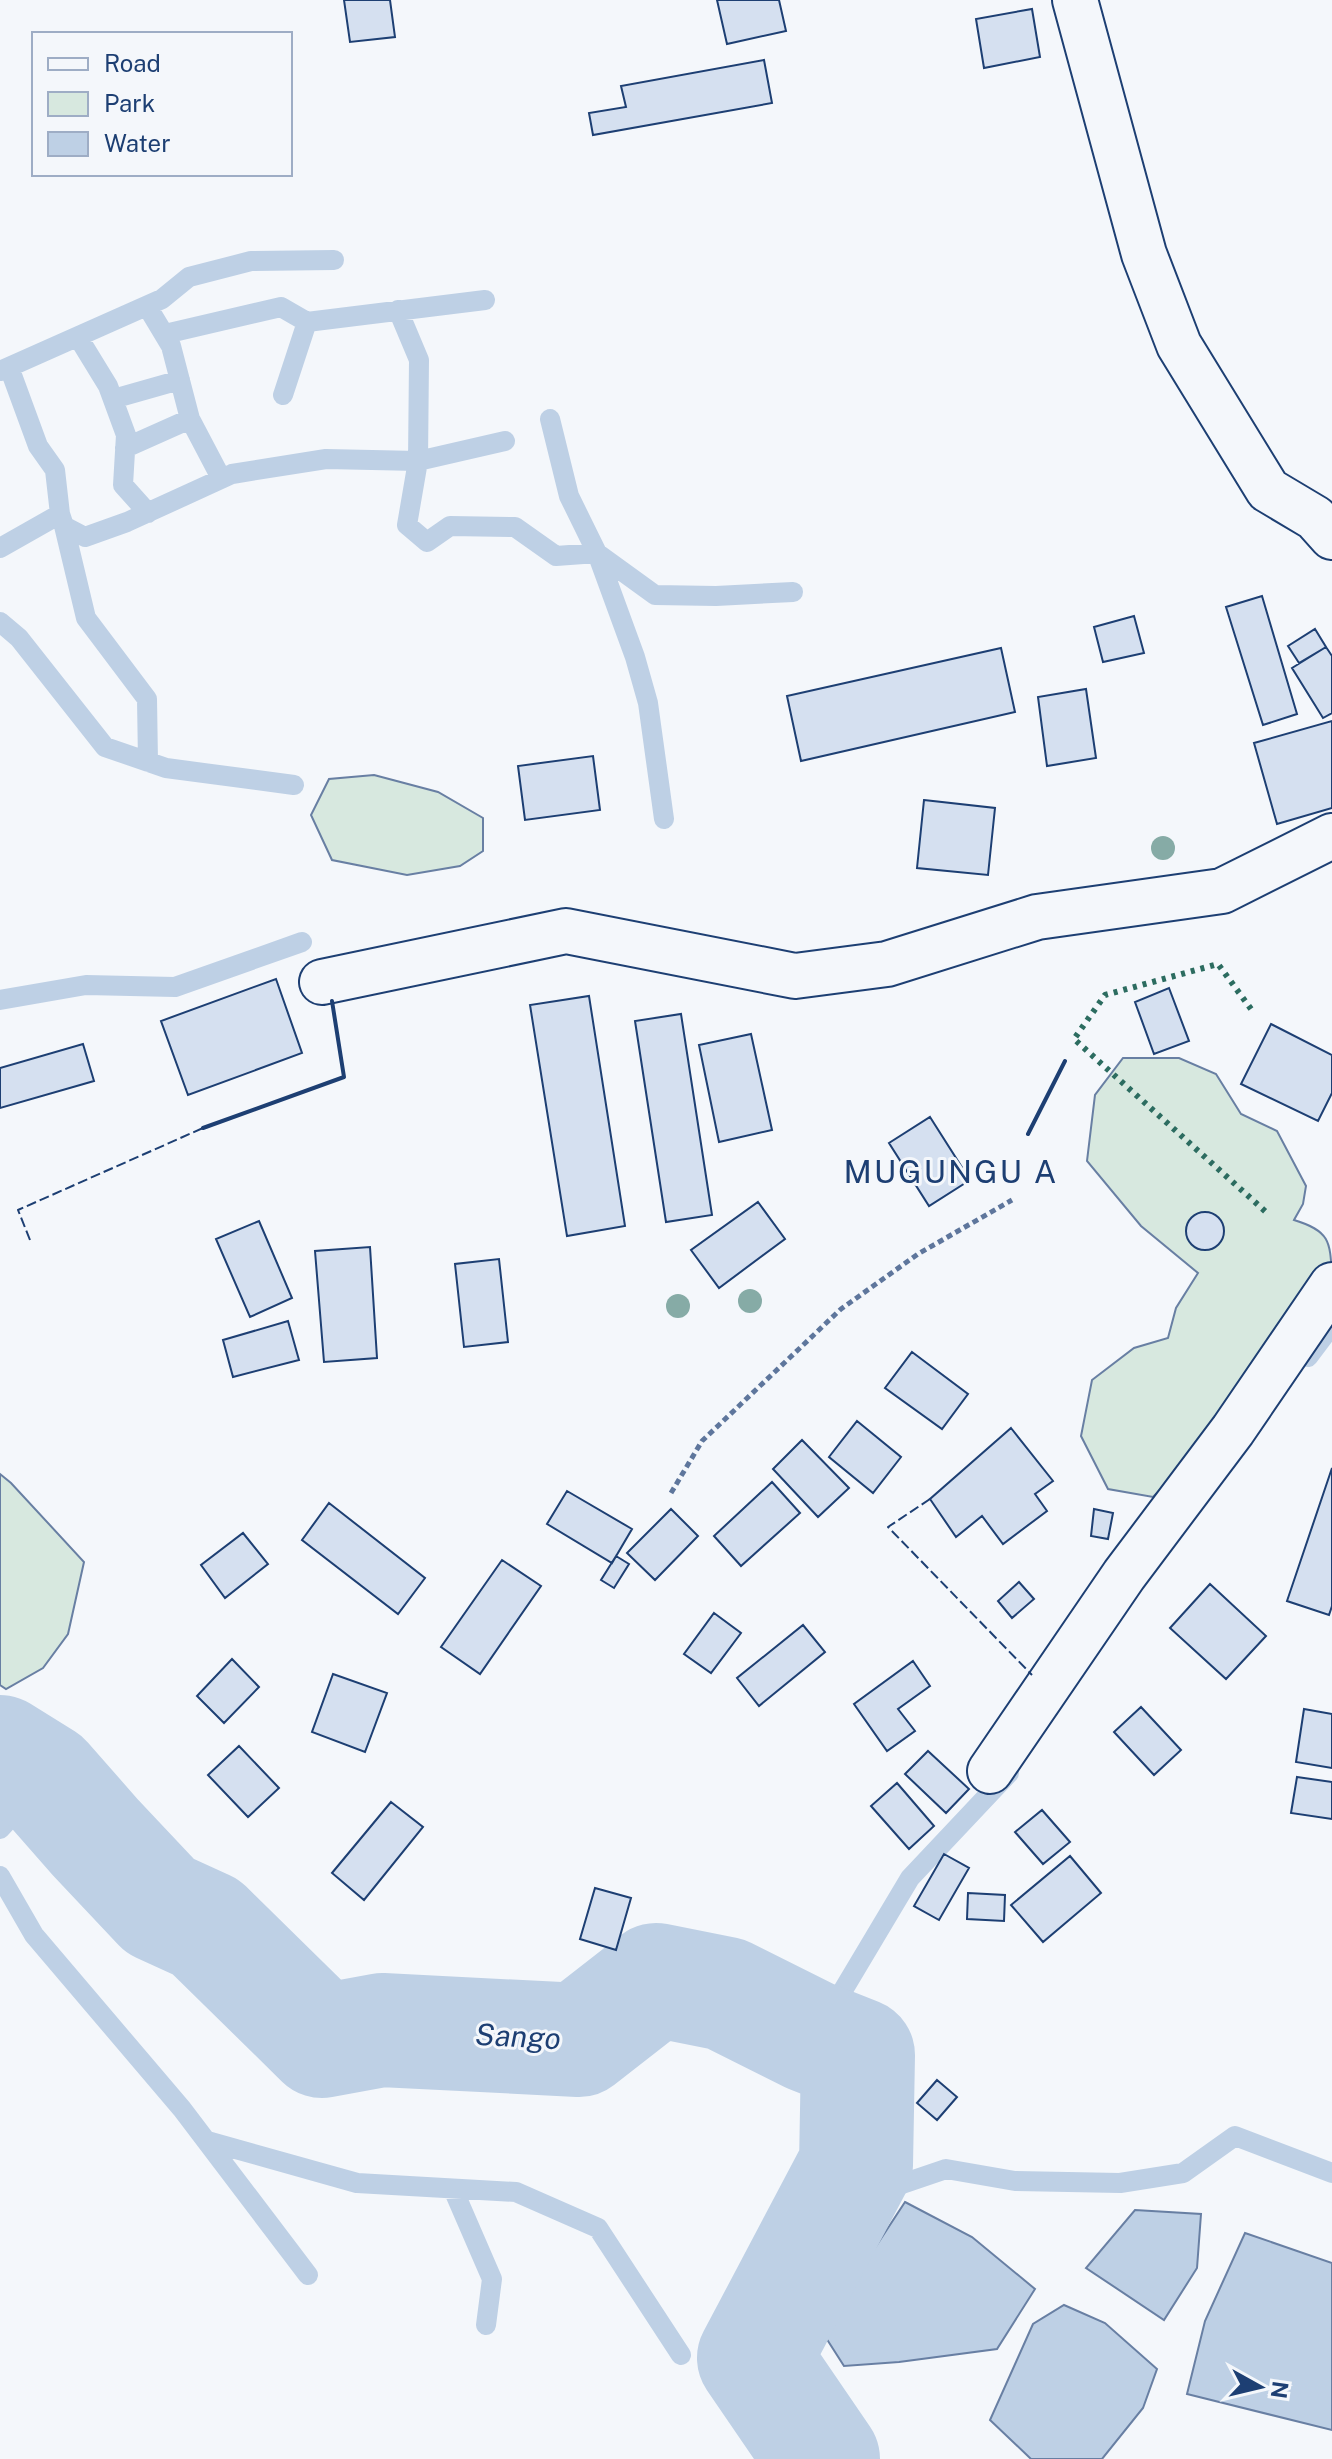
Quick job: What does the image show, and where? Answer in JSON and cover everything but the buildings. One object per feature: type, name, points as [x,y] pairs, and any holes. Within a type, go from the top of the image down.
[{"type":"street","points":[[1075,0],[1144,254],[1179,345],[1268,490],[1315,518],[1332,537]]},
{"type":"street","points":[[322,982],[566,931],[795,976],[887,964],[1037,917],[1222,891],[1332,836]]},
{"type":"street","points":[[990,1771],[1124,1575],[1233,1430],[1332,1285]]},
{"type":"path","points":[[671,1493],[702,1441],[841,1309],[918,1254],[1012,1200]]},
{"type":"green space","points":[[374,775],[438,792],[483,818],[483,851],[460,866],[407,875],[332,860],[311,815],[329,779]]},
{"type":"green space","points":[[1123,1058],[1179,1058],[1216,1074],[1241,1114],[1277,1131],[1306,1186],[1303,1204],[1294,1220],[1315,1228],[1326,1239],[1332,1276],[1206,1443],[1153,1497],[1108,1489],[1081,1436],[1092,1380],[1134,1348],[1168,1338],[1176,1308],[1198,1273],[1141,1226],[1087,1161],[1095,1095]]},
{"type":"green space","points":[[0,1474],[84,1562],[68,1634],[43,1668],[6,1689],[0,1685]]},
{"type":"water","points":[[905,2202],[972,2237],[1035,2289],[997,2349],[844,2366],[821,2330]]},
{"type":"water","points":[[1135,2210],[1201,2214],[1197,2268],[1164,2320],[1086,2268]]},
{"type":"water","points":[[1245,2233],[1332,2263],[1332,2430],[1187,2394],[1205,2321]]},
{"type":"water","points":[[1064,2305],[1105,2323],[1157,2369],[1143,2408],[1102,2459],[1031,2459],[990,2420],[1033,2324]]},
{"type":"waterway","points":[[0,371],[162,299],[189,277],[251,261],[334,260]]},
{"type":"waterway","points":[[165,334],[281,307],[307,322],[485,300]]},
{"type":"waterway","points":[[147,306],[171,346],[190,419],[221,478]]},
{"type":"waterway","points":[[398,310],[419,360],[418,461],[407,525],[427,542],[450,526],[515,527],[556,556],[597,553],[655,595],[793,592]]},
{"type":"waterway","points":[[283,395],[307,322]]},
{"type":"waterway","points":[[78,337],[108,386],[126,435],[123,485],[148,513]]},
{"type":"waterway","points":[[0,548],[60,514],[55,470],[38,446],[9,367]]},
{"type":"waterway","points":[[113,399],[180,380]]},
{"type":"waterway","points":[[125,448],[190,419]]},
{"type":"waterway","points":[[550,419],[569,496],[597,553],[635,657],[648,703],[664,819]]},
{"type":"waterway","points":[[60,514],[64,526],[85,537],[127,522],[232,474],[326,459],[418,461],[505,441]]},
{"type":"waterway","points":[[64,526],[86,618],[147,699],[148,762]]},
{"type":"waterway","points":[[0,622],[19,638],[105,747],[166,768],[294,785]]},
{"type":"waterway","points":[[0,1000],[86,985],[175,987],[302,942]]},
{"type":"waterway","points":[[1308,1357],[1332,1325]]},
{"type":"waterway","name":"Sango","points":[[0,1752],[45,1780],[160,1906],[206,1927],[322,2041],[382,2030],[579,2040],[656,1980],[726,1994],[810,2036],[858,2055],[856,2165],[754,2358],[823,2459]]},
{"type":"waterway","points":[[810,2036],[839,1997],[910,1878],[1009,1773]]},
{"type":"waterway","points":[[0,1829],[45,1780]]},
{"type":"waterway","points":[[0,1876],[34,1935],[182,2109],[308,2275]]},
{"type":"waterway","points":[[803,2268],[861,2211],[896,2186],[946,2169],[1015,2181],[1120,2183],[1183,2173],[1235,2136],[1332,2173]]},
{"type":"waterway","points":[[207,2141],[357,2183],[516,2192],[598,2228],[681,2355]]},
{"type":"waterway","points":[[453,2189],[492,2279],[486,2325]]},
{"type":"hedge","points":[[1251,1009],[1218,964],[1105,995],[1074,1039],[1266,1212]]},
{"type":"fence","points":[[30,1240],[18,1210],[203,1128]]},
{"type":"fence","points":[[930,1499],[888,1527],[1032,1675]]},
{"type":"wall","points":[[203,1128],[344,1077],[332,1001]]},
{"type":"wall","points":[[1028,1134],[1065,1061]]},
{"type":"district","name":"MUGUNGU A","points":[[951,1172]]}]
